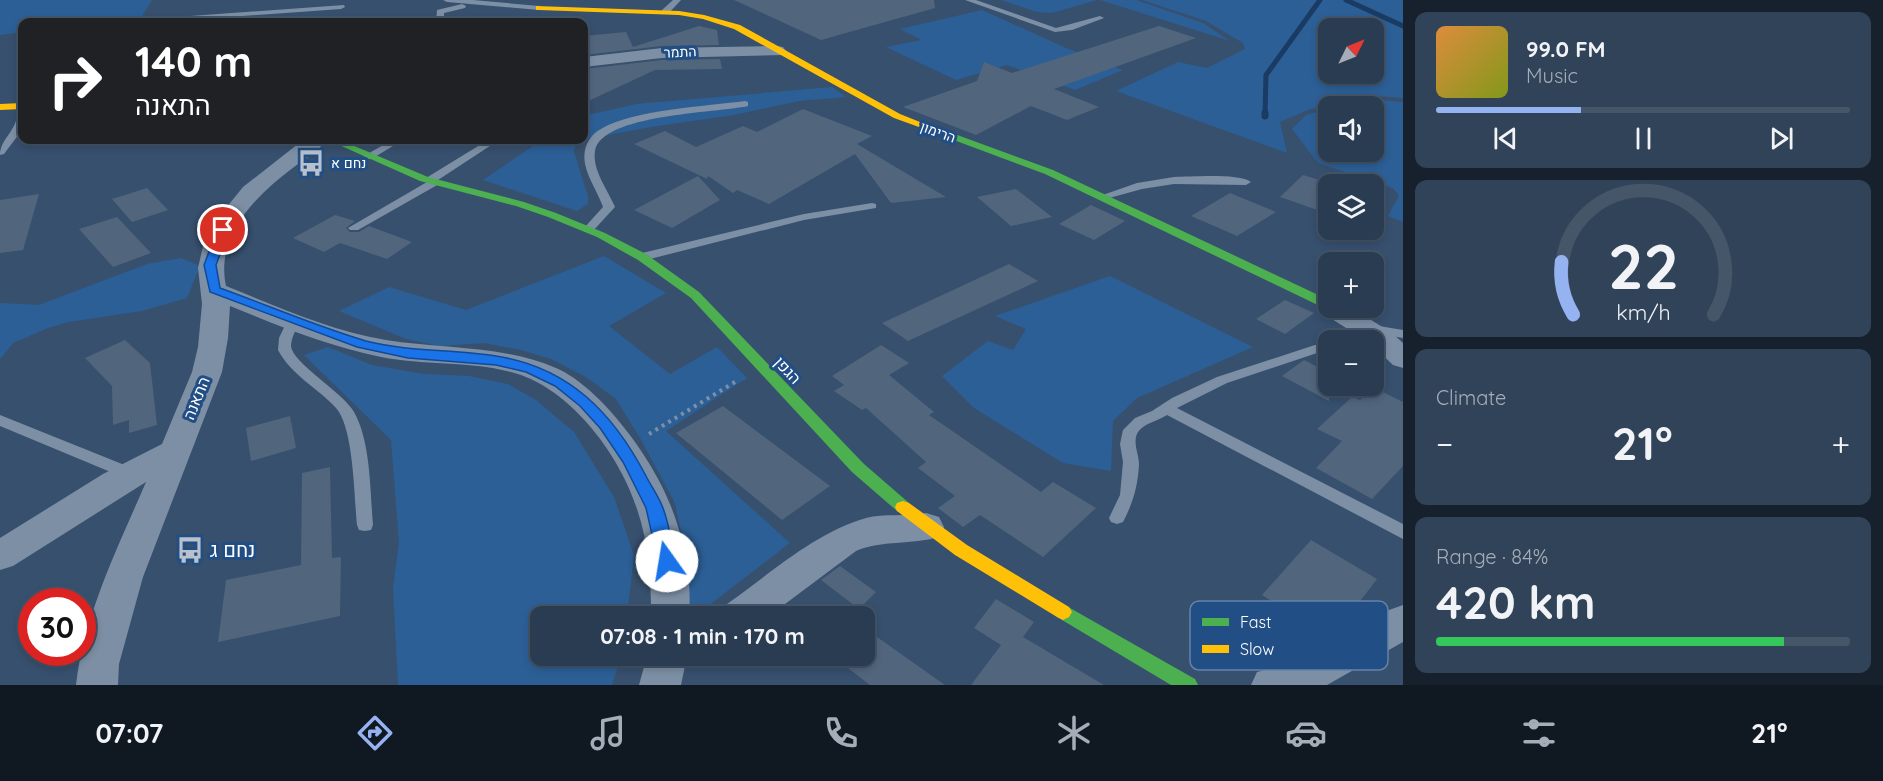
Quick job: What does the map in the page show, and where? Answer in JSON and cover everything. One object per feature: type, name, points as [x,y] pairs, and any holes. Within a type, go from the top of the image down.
[{"type":"street","name":"הרימון","points":[[539,8],[665,12],[724,22],[737,27],[897,116],[1049,172],[1318,300]]},
{"type":"street","name":"התמר","points":[[588,61],[662,52],[777,51]]},
{"type":"street","points":[[0,107],[18,106]]},
{"type":"street","name":"התאנה","points":[[97,685],[99,664],[124,576],[207,372],[214,339],[216,303],[210,265],[217,241],[228,219],[248,195],[311,144]]},
{"type":"street","name":"הגפן","points":[[342,144],[432,181],[520,204],[588,230],[642,257],[695,295],[858,468],[926,527],[974,560],[1188,685]]},
{"type":"street","points":[[214,290],[362,344],[408,353],[496,360],[531,368],[560,383],[585,402],[605,424],[655,508],[667,561],[669,606]]},
{"type":"street","points":[[1349,318],[1382,339],[1403,359]]},
{"type":"street","points":[[0,556],[132,474],[174,452]]},
{"type":"street","points":[[755,606],[843,541],[869,531],[909,530],[926,527]]},
{"type":"street","points":[[1388,630],[1403,622]]},
{"type":"street","points":[[660,685],[665,666]]},
{"type":"street","points":[[1272,685],[1296,681],[1316,670]]},
{"type":"lane","points":[[447,0],[539,8]]},
{"type":"lane","points":[[665,12],[677,0]]},
{"type":"lane","points":[[969,0],[1055,30],[1100,18]]},
{"type":"lane","points":[[440,18],[440,12],[445,9],[472,2]]},
{"type":"lane","points":[[190,18],[340,7]]},
{"type":"lane","points":[[588,230],[609,207],[593,172],[590,153],[595,138],[604,130],[639,118],[745,104]]},
{"type":"lane","points":[[0,152],[18,131]]},
{"type":"lane","points":[[369,156],[391,144]]},
{"type":"lane","points":[[354,228],[488,144]]},
{"type":"lane","points":[[1102,197],[1137,185],[1163,180],[1184,178],[1246,182]]},
{"type":"lane","points":[[642,257],[804,217],[872,207]]},
{"type":"lane","points":[[294,320],[285,339],[285,351],[348,413],[356,444],[365,525]]},
{"type":"lane","points":[[1364,328],[1403,334]]},
{"type":"lane","points":[[1117,518],[1128,495],[1131,462],[1128,444],[1131,430],[1140,422],[1177,401],[1222,380],[1315,349]]},
{"type":"lane","points":[[1166,409],[1403,532]]},
{"type":"lane","points":[[0,420],[132,474]]},
{"type":"path","points":[[622,450],[762,366]]},
{"type":"shaded area","points":[[0,0],[152,0],[142,16],[18,18],[18,33],[0,35]]},
{"type":"shaded area","points":[[1001,0],[1097,0],[1052,13],[1037,12]]},
{"type":"shaded area","points":[[1100,0],[1136,0],[1203,23],[1230,41]]},
{"type":"shaded area","points":[[1142,0],[1403,0],[1403,98],[1366,95],[1318,96],[1318,107],[1280,122],[1287,153],[1116,91],[1178,62],[1207,68],[1245,49],[1243,43],[1206,21]]},
{"type":"shaded area","points":[[982,10],[1064,47],[1123,70],[1075,90],[1007,65],[956,80],[886,47],[922,40],[900,29]]},
{"type":"shaded area","points":[[832,87],[846,97],[799,101],[734,115],[588,139],[588,115],[636,104]]},
{"type":"shaded area","points":[[1384,100],[1403,102],[1403,222],[1388,216],[1399,196],[1393,188],[1384,185],[1384,174],[1351,174],[1318,163],[1292,129],[1306,115],[1318,112],[1318,162],[1384,162]]},
{"type":"shaded area","points":[[536,144],[575,146],[574,152],[588,196],[588,204],[577,211],[483,180]]},
{"type":"shaded area","points":[[604,256],[666,293],[609,326],[670,374],[717,347],[747,378],[666,431],[790,543],[708,606],[689,606],[686,557],[675,503],[616,399],[586,377],[551,359],[484,343],[440,346],[406,339],[339,311],[389,287],[466,310]]},
{"type":"shaded area","points":[[181,258],[200,266],[187,298],[142,311],[69,322],[48,328],[13,343],[0,359],[0,303],[39,305],[147,264]]},
{"type":"shaded area","points":[[1110,276],[1253,347],[1137,398],[1113,421],[1111,471],[1063,463],[974,408],[942,376],[988,341],[1013,350],[1026,329],[995,316]]},
{"type":"shaded area","points":[[328,347],[372,365],[424,374],[469,376],[508,384],[536,400],[574,432],[614,497],[634,555],[628,606],[530,606],[530,666],[618,666],[612,685],[398,685],[393,588],[399,542],[391,440],[304,355]]},
{"type":"building","points":[[734,0],[934,0],[935,8],[821,40]]},
{"type":"building","points":[[699,26],[717,30],[719,45],[662,46],[588,55],[588,36],[626,32],[633,47]]},
{"type":"building","points":[[1159,26],[1196,38],[1054,89],[1099,107],[1067,120],[1031,106],[976,135],[903,107],[977,81],[984,62],[1012,73]]},
{"type":"building","points":[[720,59],[722,69],[655,70],[588,101],[588,69],[662,60]]},
{"type":"building","points":[[803,109],[872,136],[857,144],[946,197],[891,203],[855,154],[769,204],[737,190],[733,193],[708,176],[707,179],[634,144],[665,131],[696,147],[743,126],[757,132]]},
{"type":"building","points":[[1303,175],[1318,180],[1318,210],[1280,197]]},
{"type":"building","points":[[698,176],[720,200],[672,228],[634,210]]},
{"type":"building","points":[[147,188],[168,210],[132,222],[112,199]]},
{"type":"building","points":[[1016,189],[1052,217],[1011,226],[977,197]]},
{"type":"building","points":[[1230,193],[1276,212],[1237,236],[1191,216]]},
{"type":"building","points":[[39,194],[23,250],[0,253],[0,200]]},
{"type":"building","points":[[1091,205],[1125,221],[1094,240],[1059,224]]},
{"type":"building","points":[[335,215],[355,221],[346,228],[350,232],[359,232],[369,226],[412,242],[387,259],[340,243],[324,252],[293,238]]},
{"type":"building","points":[[117,217],[151,253],[113,267],[79,229]]},
{"type":"building","points":[[1009,264],[1038,281],[908,341],[882,323]]},
{"type":"building","points":[[1285,300],[1314,313],[1285,334],[1256,319]]},
{"type":"building","points":[[125,340],[150,363],[157,425],[129,433],[129,420],[113,425],[112,386],[85,358]]},
{"type":"building","points":[[881,345],[909,363],[889,375],[934,412],[929,415],[1041,492],[1053,482],[1096,508],[1043,557],[980,515],[963,527],[938,508],[955,496],[918,468],[926,462],[866,408],[862,410],[834,391],[844,385],[832,376]]},
{"type":"building","points":[[1304,360],[1318,367],[1318,395],[1282,376]]},
{"type":"building","points":[[1384,392],[1403,402],[1403,466],[1372,499],[1316,468],[1342,441],[1317,429],[1352,397],[1360,400],[1365,396],[1384,396]]},
{"type":"building","points":[[1320,396],[1329,396],[1329,401]]},
{"type":"building","points":[[723,406],[830,486],[782,520],[676,433]]},
{"type":"building","points":[[290,416],[296,448],[251,461],[246,428]]},
{"type":"building","points":[[330,467],[332,558],[341,557],[340,616],[218,642],[226,580],[301,565],[302,473]]},
{"type":"building","points":[[1311,540],[1377,579],[1360,601],[1271,601],[1262,595]]},
{"type":"building","points":[[840,566],[876,592],[862,606],[855,606],[821,580]]},
{"type":"building","points":[[996,599],[1034,622],[1023,637],[1104,685],[971,685],[1001,645],[974,628]]},
{"type":"building","points":[[877,637],[945,685],[870,685],[848,668],[850,666],[875,666],[875,639]]},
{"type":"waterway","points":[[1265,115],[1266,75],[1320,0]]},
{"type":"waterway","points":[[1346,0],[1403,26]]},
{"type":"traffic: fast","points":[[930,128],[1049,172],[1318,300]]},
{"type":"traffic: fast","points":[[342,144],[424,179],[520,204],[552,215],[601,235],[642,257],[695,295],[858,468],[903,507]]},
{"type":"traffic: fast","points":[[1063,612],[1188,685]]},
{"type":"traffic: slow","points":[[539,8],[679,13],[704,17],[737,27],[897,116],[930,128]]},
{"type":"traffic: slow","points":[[0,107],[18,106]]},
{"type":"traffic: slow","points":[[903,507],[961,550],[1063,612]]},
{"type":"place","name":"נחם א","points":[[311,163]]},
{"type":"place","name":"נחם ג","points":[[190,550]]},
{"type":"route","points":[[223,230],[210,265],[214,290],[362,344],[408,353],[496,360],[531,368],[560,383],[585,402],[605,424],[630,460],[655,508],[667,561]]}]
